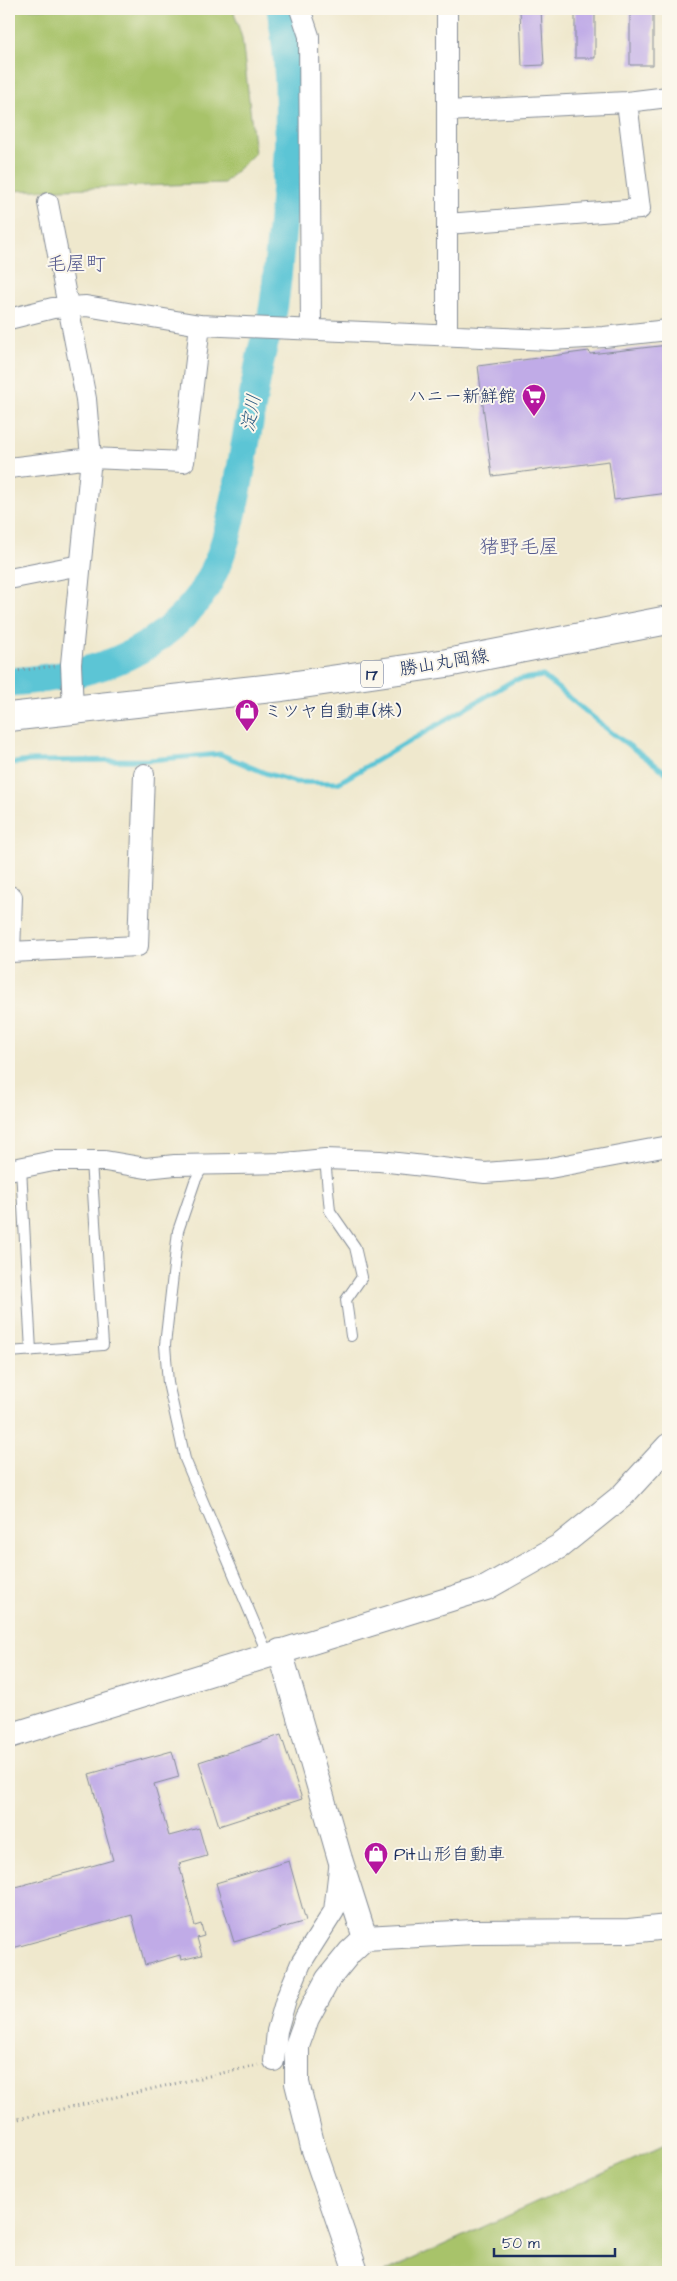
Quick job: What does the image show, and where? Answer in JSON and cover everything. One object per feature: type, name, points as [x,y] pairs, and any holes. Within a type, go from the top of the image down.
[{"type":"main road","name":"勝山丸岡線","points":[[9,717],[73,703],[282,687],[447,663],[668,620]]},
{"type":"street","points":[[300,9],[309,36],[311,329]]},
{"type":"street","points":[[446,9],[447,335]]},
{"type":"street","points":[[447,111],[627,102],[668,97]]},
{"type":"street","points":[[447,224],[640,209],[627,102]]},
{"type":"street","points":[[48,203],[70,307],[86,399],[91,458],[71,664],[73,703]]},
{"type":"street","points":[[9,319],[53,308],[86,306],[200,324],[550,340],[604,337],[668,330]]},
{"type":"street","points":[[9,468],[91,458],[184,462],[200,324]]},
{"type":"street","points":[[9,579],[80,565]]},
{"type":"street","points":[[9,896],[12,897],[10,952],[138,946],[144,774]]},
{"type":"street","points":[[15,1169],[52,1161],[105,1161],[146,1168],[325,1160],[380,1161],[485,1172],[550,1168],[668,1146]]},
{"type":"street","points":[[9,1736],[486,1588],[560,1546],[622,1496],[668,1446]]},
{"type":"street","points":[[274,1653],[365,1938]]},
{"type":"street","points":[[274,2061],[277,2031],[286,1999],[301,1963],[334,1911],[340,1858]]},
{"type":"street","points":[[355,2270],[313,2147],[297,2083],[297,2046],[307,2018],[328,1979],[350,1952],[365,1938],[472,1932],[629,1931],[668,1926]]},
{"type":"lane","points":[[325,1160],[330,1211],[355,1247],[362,1277],[346,1300],[351,1336]]},
{"type":"lane","points":[[9,1352],[103,1345],[91,1161]]},
{"type":"lane","points":[[204,1164],[195,1181],[178,1231],[165,1345],[168,1383],[185,1459],[274,1653]]},
{"type":"lane","points":[[15,1169],[31,1351]]},
{"type":"path","points":[[9,672],[71,664]]},
{"type":"path","points":[[9,2121],[274,2061]]},
{"type":"green space","points":[[9,9],[233,9],[242,38],[255,153],[224,183],[9,191]]},
{"type":"green space","points":[[668,2143],[668,2272],[384,2272]]},
{"type":"building","points":[[520,9],[541,9],[544,65],[522,66]]},
{"type":"building","points":[[575,9],[595,9],[595,58],[575,58]]},
{"type":"building","points":[[630,9],[653,9],[653,65],[630,65]]},
{"type":"building","points":[[668,345],[668,493],[614,500],[609,461],[492,476],[478,366],[589,351],[590,354]]},
{"type":"building","points":[[281,1735],[302,1799],[219,1826],[199,1762]]},
{"type":"building","points":[[172,1751],[179,1777],[154,1784],[169,1836],[199,1828],[207,1856],[179,1864],[195,1926],[201,1924],[204,1936],[197,1938],[202,1955],[181,1960],[180,1955],[145,1965],[132,1915],[9,1949],[9,1889],[113,1860],[89,1774]]},
{"type":"building","points":[[289,1861],[306,1921],[234,1942],[216,1883]]},
{"type":"waterway","name":"淀川","points":[[9,682],[64,675],[90,669],[115,661],[139,650],[161,636],[181,618],[200,596],[211,578],[232,513],[257,375],[274,306],[286,180],[289,123],[288,66],[281,9]]},
{"type":"waterway","points":[[9,764],[29,761],[150,760],[220,754],[265,773],[295,782],[338,783],[514,680],[543,676],[612,733],[668,774]]},
{"type":"place","name":"ハニー新鮮館","points":[[534,417]]},
{"type":"place","name":"ミツヤ自動車(株)","points":[[247,732]]},
{"type":"place","name":"Pit山形自動車","points":[[376,1875]]},
{"type":"district","name":"毛屋町","points":[[76,263]]},
{"type":"district","name":"猪野毛屋","points":[[519,546]]}]
